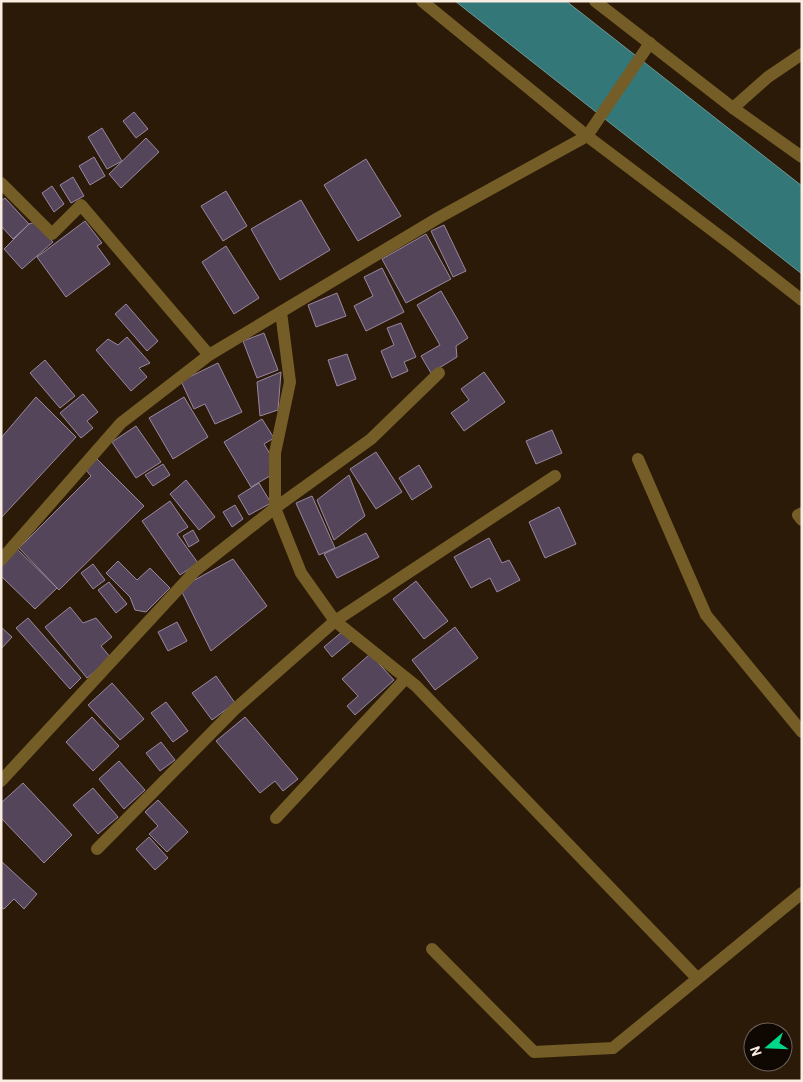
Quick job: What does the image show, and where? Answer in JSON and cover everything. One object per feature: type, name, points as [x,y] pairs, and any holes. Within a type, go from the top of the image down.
[{"type":"street","points":[[422,1],[586,136],[802,300]]},
{"type":"street","points":[[595,1],[733,108],[802,157]]},
{"type":"street","points":[[1,560],[121,423],[208,355],[438,218],[586,136],[650,43]]},
{"type":"street","points":[[733,108],[768,77],[802,54]]},
{"type":"street","points":[[1,183],[52,234],[81,206],[208,355]]},
{"type":"street","points":[[281,312],[290,382],[275,453],[276,508],[301,573],[336,621],[416,686],[697,978]]},
{"type":"street","points":[[1,781],[195,571],[276,508],[371,439],[439,373]]},
{"type":"street","points":[[638,460],[706,614],[802,732]]},
{"type":"street","points":[[97,849],[235,709],[336,621],[555,476]]},
{"type":"street","points":[[802,513],[798,516],[802,520]]},
{"type":"street","points":[[276,818],[406,678]]},
{"type":"street","points":[[432,949],[534,1052],[613,1048],[802,892]]},
{"type":"water","points":[[455,1],[566,1],[802,186],[802,274]]},
{"type":"building","points":[[134,112],[148,129],[136,138],[123,121]]},
{"type":"building","points":[[102,128],[122,161],[107,169],[88,137]]},
{"type":"building","points":[[146,138],[159,152],[121,188],[109,174]]},
{"type":"building","points":[[94,157],[105,176],[90,185],[79,166]]},
{"type":"building","points":[[366,159],[401,216],[358,241],[324,185]]},
{"type":"building","points":[[73,177],[84,196],[71,203],[60,185]]},
{"type":"building","points":[[52,186],[64,204],[54,212],[42,193]]},
{"type":"building","points":[[226,191],[247,226],[223,241],[201,206]]},
{"type":"building","points":[[5,198],[29,224],[13,239],[1,226],[1,201]]},
{"type":"building","points":[[301,200],[330,250],[280,280],[251,229]]},
{"type":"building","points":[[85,221],[102,243],[97,246],[110,264],[66,297],[37,257]]},
{"type":"building","points":[[36,222],[53,242],[22,269],[4,249],[29,224]]},
{"type":"building","points":[[444,225],[466,271],[453,277],[431,231]]},
{"type":"building","points":[[426,234],[451,279],[406,303],[382,259]]},
{"type":"building","points":[[226,246],[259,298],[234,314],[202,262]]},
{"type":"building","points":[[382,268],[404,312],[366,331],[354,306],[373,296],[364,277]]},
{"type":"building","points":[[441,291],[468,338],[456,346],[457,357],[431,373],[421,356],[440,345],[417,305]]},
{"type":"building","points":[[337,293],[346,316],[316,327],[308,305]]},
{"type":"building","points":[[126,304],[158,341],[147,351],[115,314]]},
{"type":"building","points":[[401,323],[416,357],[404,362],[408,371],[392,378],[381,351],[394,345],[387,328]]},
{"type":"building","points":[[264,333],[278,370],[257,378],[243,341]]},
{"type":"building","points":[[127,337],[150,363],[139,368],[147,377],[131,391],[96,350],[108,339],[118,345]]},
{"type":"building","points":[[347,354],[356,379],[337,386],[328,360]]},
{"type":"building","points":[[45,360],[75,396],[60,408],[30,373]]},
{"type":"building","points":[[218,363],[242,412],[215,424],[205,404],[194,409],[181,381]]},
{"type":"building","points":[[281,372],[278,410],[260,416],[257,382]]},
{"type":"building","points":[[484,372],[505,402],[464,431],[451,413],[469,400],[461,389]]},
{"type":"building","points":[[83,394],[98,412],[87,421],[93,428],[81,438],[60,413]]},
{"type":"building","points":[[36,397],[76,437],[1,518],[1,438]]},
{"type":"building","points":[[184,397],[208,437],[173,459],[149,418]]},
{"type":"building","points":[[262,419],[274,438],[264,444],[273,459],[269,462],[275,473],[251,487],[224,442]]},
{"type":"building","points":[[136,426],[161,462],[136,478],[112,442]]},
{"type":"building","points":[[552,430],[562,453],[536,464],[526,441]]},
{"type":"building","points":[[376,452],[402,492],[376,509],[350,469]]},
{"type":"building","points":[[97,459],[144,506],[59,590],[19,548],[91,476],[86,470]]},
{"type":"building","points":[[163,464],[170,475],[153,486],[145,475]]},
{"type":"building","points":[[419,465],[432,487],[412,500],[399,478]]},
{"type":"building","points":[[349,475],[365,516],[334,540],[317,500]]},
{"type":"building","points":[[186,480],[215,517],[199,530],[170,494]]},
{"type":"building","points":[[259,483],[271,503],[249,515],[238,496]]},
{"type":"building","points":[[312,496],[335,548],[319,555],[296,503]]},
{"type":"building","points":[[170,501],[188,527],[177,534],[198,563],[180,575],[142,521]]},
{"type":"building","points":[[235,505],[243,519],[232,527],[223,512]]},
{"type":"building","points":[[559,507],[576,544],[545,558],[529,522]]},
{"type":"building","points":[[193,530],[199,541],[189,547],[183,536]]},
{"type":"building","points":[[366,533],[379,557],[337,578],[324,554]]},
{"type":"building","points":[[489,538],[502,563],[509,560],[520,580],[497,592],[490,578],[471,588],[454,557]]},
{"type":"building","points":[[17,549],[57,588],[35,609],[1,576],[1,565]]},
{"type":"building","points":[[233,559],[267,606],[211,651],[180,588]]},
{"type":"building","points":[[118,561],[137,580],[150,568],[170,588],[146,612],[135,610],[130,597],[106,573]]},
{"type":"building","points":[[93,564],[105,580],[93,589],[81,573]]},
{"type":"building","points":[[416,581],[448,621],[424,639],[393,599]]},
{"type":"building","points":[[109,582],[127,604],[116,613],[98,590]]},
{"type":"building","points":[[70,607],[83,623],[96,618],[112,637],[101,646],[111,658],[87,678],[45,627]]},
{"type":"building","points":[[28,618],[81,678],[70,689],[16,628]]},
{"type":"building","points":[[177,622],[187,641],[168,651],[158,632]]},
{"type":"building","points":[[1,627],[12,637],[1,649]]},
{"type":"building","points":[[455,627],[478,658],[435,690],[412,660]]},
{"type":"building","points":[[343,631],[351,641],[332,657],[324,647]]},
{"type":"building","points":[[370,654],[394,680],[355,715],[347,706],[358,696],[342,679]]},
{"type":"building","points":[[216,676],[235,703],[212,720],[192,693]]},
{"type":"building","points":[[112,683],[144,719],[120,740],[88,705]]},
{"type":"building","points":[[166,702],[188,731],[173,742],[151,713]]},
{"type":"building","points":[[92,717],[119,746],[93,771],[66,742]]},
{"type":"building","points":[[245,717],[298,779],[283,791],[275,781],[260,793],[216,741]]},
{"type":"building","points":[[161,742],[175,760],[160,771],[146,753]]},
{"type":"building","points":[[119,761],[145,790],[124,809],[99,779]]},
{"type":"building","points":[[23,783],[72,835],[44,863],[1,818],[1,803]]},
{"type":"building","points":[[93,788],[118,817],[98,834],[73,805]]},
{"type":"building","points":[[158,800],[188,832],[167,852],[149,834],[158,826],[145,812]]},
{"type":"building","points":[[149,837],[168,858],[155,870],[136,849]]},
{"type":"building","points":[[1,861],[37,894],[24,909],[14,899],[4,909],[1,907]]}]
